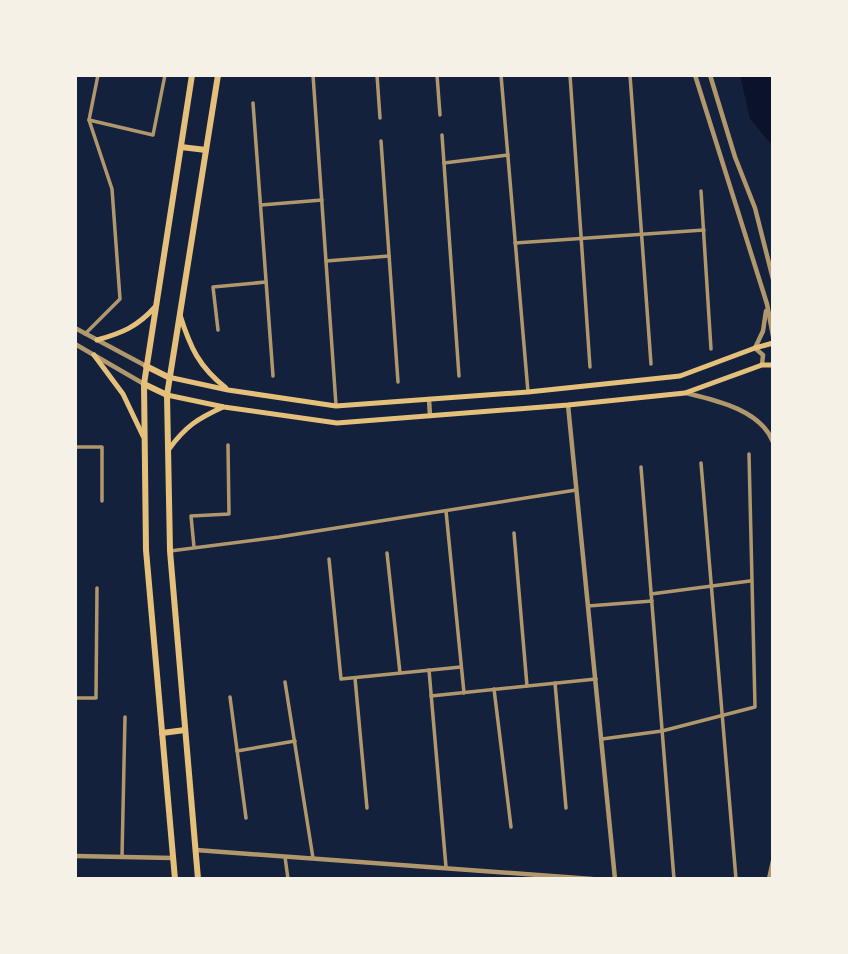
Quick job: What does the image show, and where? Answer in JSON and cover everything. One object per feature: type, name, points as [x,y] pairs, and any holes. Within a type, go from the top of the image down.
[{"type":"main road","points":[[175,879],[146,550],[144,384],[192,75]]},
{"type":"main road","points":[[198,879],[170,551],[167,395],[178,312],[218,75]]},
{"type":"main road","points":[[181,147],[206,150]]},
{"type":"main road","points":[[97,340],[128,330],[142,322],[155,307]]},
{"type":"main road","points":[[178,312],[188,344],[199,362],[228,390]]},
{"type":"main road","points":[[146,366],[168,377],[228,390],[336,406],[528,392],[680,376],[773,343]]},
{"type":"main road","points":[[94,355],[127,401],[143,436]]},
{"type":"main road","points":[[144,384],[167,395],[224,407],[337,424],[685,393],[762,365],[773,365]]},
{"type":"main road","points":[[169,449],[182,431],[195,421],[224,407]]},
{"type":"main road","points":[[162,733],[185,730]]},
{"type":"street","points":[[85,334],[120,299],[113,189],[89,120],[98,75]]},
{"type":"street","points":[[89,120],[153,135],[165,75]]},
{"type":"street","points":[[313,75],[336,406]]},
{"type":"street","points":[[377,75],[380,118]]},
{"type":"street","points":[[437,75],[440,116]]},
{"type":"street","points":[[501,75],[528,392]]},
{"type":"street","points":[[570,75],[590,367]]},
{"type":"street","points":[[631,75],[652,364]]},
{"type":"street","points":[[695,75],[767,304],[773,336]]},
{"type":"street","points":[[710,75],[754,208],[773,279]]},
{"type":"street","points":[[253,103],[273,376]]},
{"type":"street","points":[[442,135],[459,376]]},
{"type":"street","points":[[381,141],[398,382]]},
{"type":"street","points":[[444,163],[508,155]]},
{"type":"street","points":[[701,191],[711,349]]},
{"type":"street","points":[[261,205],[321,200]]},
{"type":"street","points":[[515,243],[704,230]]},
{"type":"street","points":[[326,261],[389,256]]},
{"type":"street","points":[[218,330],[213,286],[266,282]]},
{"type":"street","points":[[762,365],[763,355],[755,348],[763,331],[767,304]]},
{"type":"street","points":[[75,328],[146,366]]},
{"type":"street","points":[[75,344],[144,384]]},
{"type":"street","points":[[685,393],[725,403],[749,415],[770,433],[773,442]]},
{"type":"street","points":[[429,399],[430,416]]},
{"type":"street","points":[[568,405],[615,879]]},
{"type":"street","points":[[194,548],[191,516],[229,514],[228,445]]},
{"type":"street","points":[[75,447],[102,447],[102,501]]},
{"type":"street","points":[[602,739],[662,731],[755,707],[749,454]]},
{"type":"street","points":[[701,463],[736,879]]},
{"type":"street","points":[[641,467],[674,879]]},
{"type":"street","points":[[170,551],[279,537],[576,490]]},
{"type":"street","points":[[446,511],[464,693]]},
{"type":"street","points":[[514,533],[527,686]]},
{"type":"street","points":[[387,553],[400,673]]},
{"type":"street","points":[[329,559],[341,679],[461,667]]},
{"type":"street","points":[[651,594],[751,581]]},
{"type":"street","points":[[75,698],[96,698],[97,589]]},
{"type":"street","points":[[588,606],[652,601]]},
{"type":"street","points":[[429,670],[446,867]]},
{"type":"street","points":[[355,678],[367,808]]},
{"type":"street","points":[[431,696],[596,679]]},
{"type":"street","points":[[285,682],[313,858]]},
{"type":"street","points":[[555,683],[566,808]]},
{"type":"street","points":[[494,690],[511,827]]},
{"type":"street","points":[[230,697],[246,818]]},
{"type":"street","points":[[122,856],[125,717]]},
{"type":"street","points":[[237,751],[295,741]]},
{"type":"street","points":[[196,850],[592,879]]},
{"type":"street","points":[[75,856],[173,858]]},
{"type":"street","points":[[285,856],[288,879]]},
{"type":"street","points":[[769,879],[773,861]]},
{"type":"street","points":[[482,869],[482,879]]},
{"type":"water","points":[[740,75],[773,75],[773,198],[771,144],[750,119]]}]
